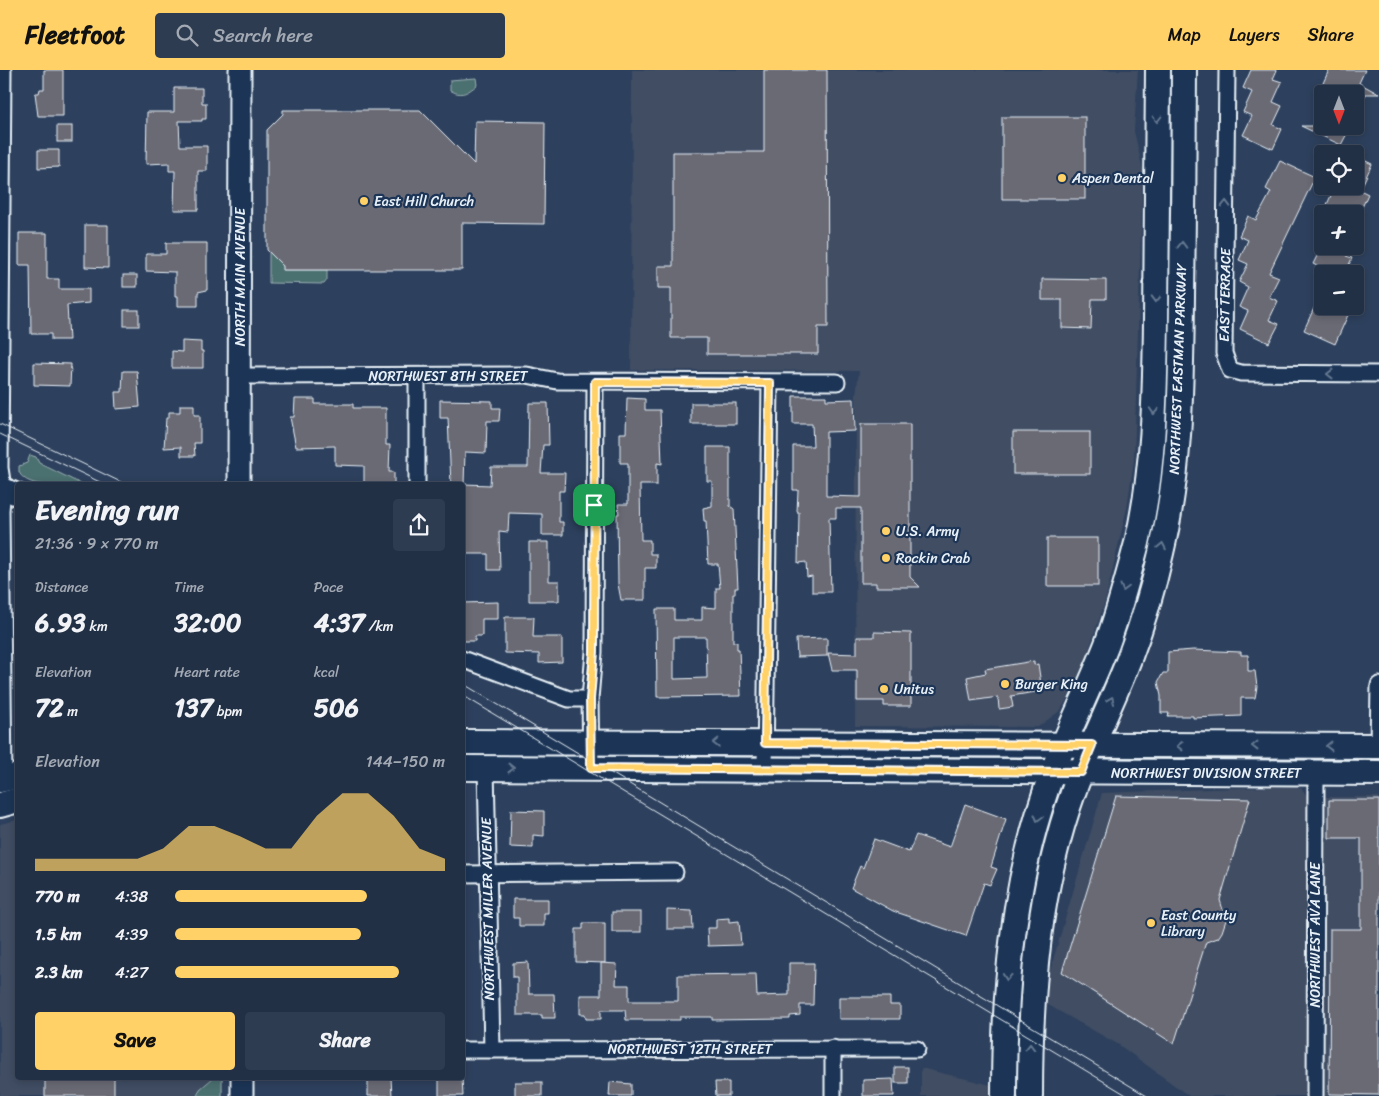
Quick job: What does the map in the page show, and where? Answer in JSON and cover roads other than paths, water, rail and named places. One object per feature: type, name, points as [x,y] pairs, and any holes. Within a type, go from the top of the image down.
[{"type":"main road","name":"NORTHWEST EASTMAN PARKWAY","points":[[1004,1096],[1006,984],[1016,908],[1029,849],[1063,745],[1107,643],[1135,550],[1144,503],[1155,398],[1158,70]]},
{"type":"main road","name":"NORTHWEST EASTMAN PARKWAY","points":[[1030,1096],[1032,997],[1041,914],[1054,856],[1081,772],[1129,659],[1147,605],[1161,553],[1175,476],[1181,374],[1184,70]]},
{"type":"main road","name":"NORTHWEST DIVISION STREET","points":[[465,742],[1378,746]]},
{"type":"main road","name":"NORTHWEST DIVISION STREET","points":[[465,768],[1379,773]]},
{"type":"main road","points":[[0,805],[15,801]]},
{"type":"street","points":[[3,70],[0,468],[7,490],[1,520],[7,778]]},
{"type":"street","name":"NORTH MAIN AVENUE","points":[[239,482],[240,70]]},
{"type":"street","name":"EAST TERRACE","points":[[1227,70],[1224,353],[1230,370],[1241,373],[1379,374]]},
{"type":"street","name":"NORTHWEST 8TH STREET","points":[[239,376],[527,375],[557,381],[595,382],[837,382]]},
{"type":"street","points":[[417,376],[417,482]]},
{"type":"street","points":[[591,768],[590,699],[594,652],[595,382]]},
{"type":"street","points":[[765,769],[770,383]]},
{"type":"street","points":[[465,660],[568,699],[590,699]]},
{"type":"street","points":[[1378,746],[1379,685]]},
{"type":"street","name":"NORTHWEST MILLER AVENUE","points":[[486,768],[492,1050]]},
{"type":"street","name":"NORTHWEST AVA LANE","points":[[1314,1096],[1316,773]]},
{"type":"street","points":[[465,874],[675,872]]},
{"type":"street","points":[[833,1048],[833,1096]]},
{"type":"street","name":"NORTHWEST 12TH STREET","points":[[465,1050],[917,1049]]},
{"type":"street","points":[[242,1080],[242,1096]]},
{"type":"tram line","points":[[0,424],[121,482]]},
{"type":"tram line","points":[[0,434],[100,482]]},
{"type":"tram line","points":[[465,685],[1147,1096]]},
{"type":"tram line","points":[[465,697],[1128,1096]]},
{"type":"place","name":"Aspen Dental","points":[[1062,178]]},
{"type":"place","name":"East Hill Church","points":[[364,201]]},
{"type":"place","name":"U.S. Army","points":[[886,531]]},
{"type":"place","name":"Rockin Crab","points":[[886,558]]},
{"type":"place","name":"Burger King","points":[[1005,684]]},
{"type":"place","name":"Unitus","points":[[884,689]]},
{"type":"place","name":"East County Library","points":[[1151,923]]}]
